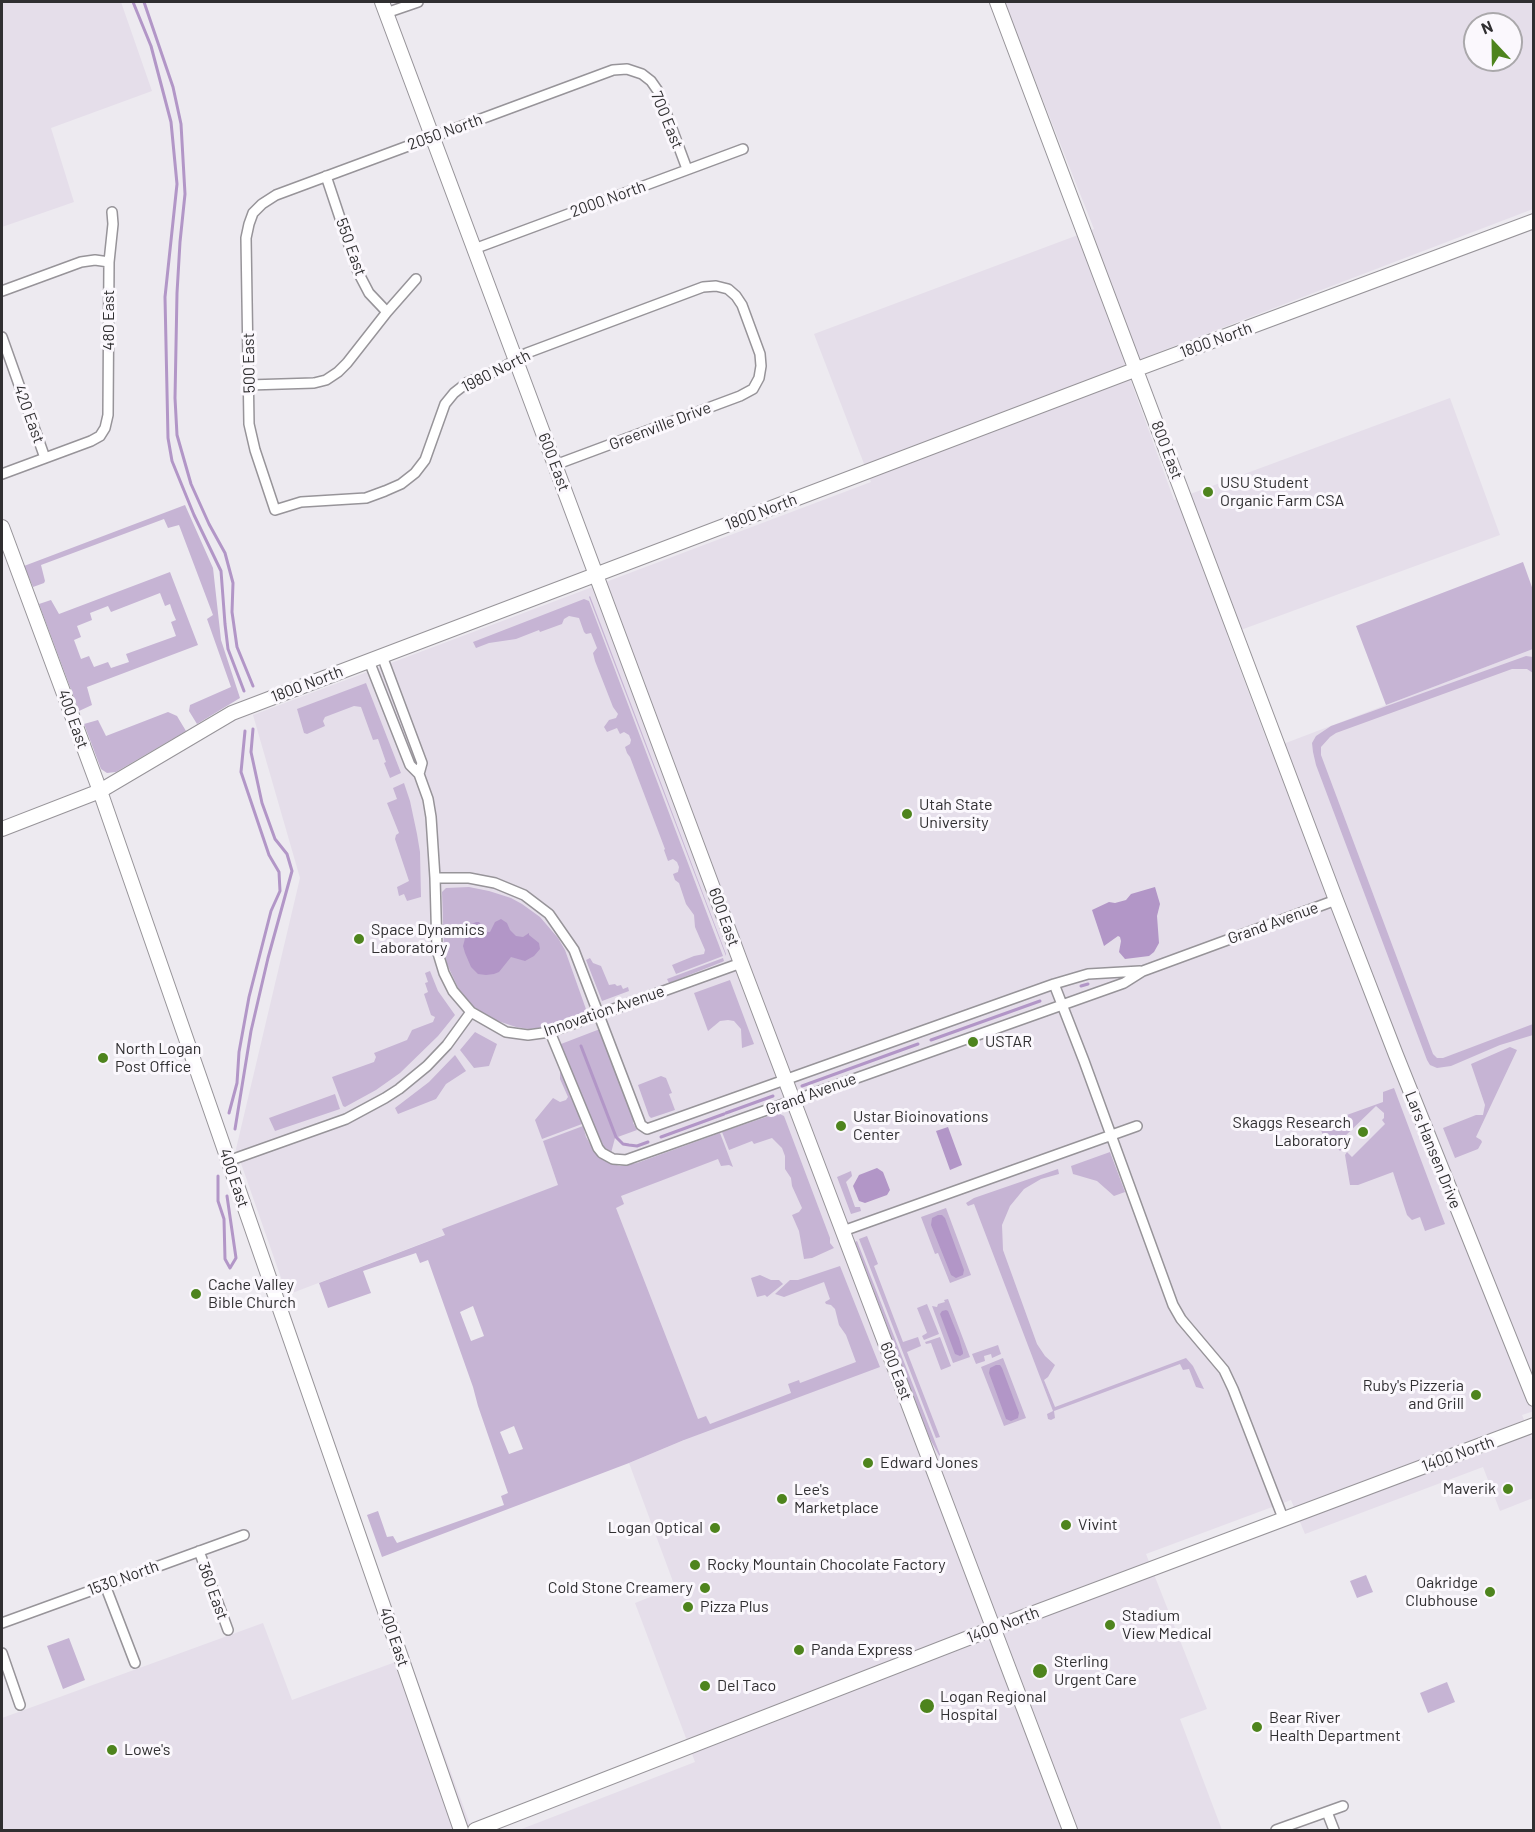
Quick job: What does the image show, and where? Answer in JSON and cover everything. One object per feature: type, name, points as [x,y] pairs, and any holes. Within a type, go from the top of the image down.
[{"type":"street","points":[[384,7],[418,2]]},
{"type":"street","name":"800 East","points":[[997,2],[1336,900]]},
{"type":"street","name":"600 East","points":[[384,7],[741,963],[1070,1830]]},
{"type":"street","name":"2050 North","points":[[254,213],[262,204],[276,195],[613,70],[627,69],[642,74]]},
{"type":"street","name":"700 East","points":[[642,74],[651,81],[657,92],[687,169]]},
{"type":"street","name":"2000 North","points":[[474,249],[743,149]]},
{"type":"street","name":"550 East","points":[[326,176],[358,272],[369,292],[387,312]]},
{"type":"street","name":"480 East","points":[[45,458],[92,441],[100,436],[105,428],[108,415],[109,262],[112,212]]},
{"type":"street","name":"500 East","points":[[254,213],[246,238],[249,424],[275,510]]},
{"type":"street","name":"1800 North","points":[[2,829],[100,791],[232,713],[1533,221]]},
{"type":"street","points":[[2,291],[81,262],[95,260],[109,262]]},
{"type":"street","points":[[249,385],[314,383],[326,380],[347,363],[416,279]]},
{"type":"street","name":"1980 North","points":[[275,510],[301,502],[366,498],[400,484],[415,473],[425,460],[445,404],[468,382],[499,370],[531,352],[704,287],[728,288],[742,305],[760,354],[759,378]]},
{"type":"street","name":"420 East","points":[[2,337],[45,458]]},
{"type":"street","name":"Greenville Drive","points":[[555,465],[740,396],[753,389],[759,378]]},
{"type":"street","points":[[2,474],[45,458]]},
{"type":"street","name":"400 East","points":[[2,527],[100,791],[461,1830]]},
{"type":"street","points":[[228,1161],[346,1119],[385,1098],[427,1066],[447,1045],[471,1012],[453,991],[444,973],[437,950],[430,817],[428,799],[419,774],[422,763],[375,658]]},
{"type":"street","points":[[435,879],[469,878],[495,883],[524,895],[549,914],[574,950],[600,1014]]},
{"type":"street","name":"Grand Avenue","points":[[550,1032],[595,1142],[602,1153],[613,1159],[626,1160],[1124,983],[1143,971],[1336,900]]},
{"type":"street","name":"Lars Hansen Drive","points":[[1336,900],[1395,1055],[1533,1399]]},
{"type":"street","name":"Innovation Avenue","points":[[471,1012],[506,1032],[528,1035],[550,1032],[741,963]]},
{"type":"street","name":"Grand Avenue","points":[[600,1014],[641,1125],[644,1128],[652,1128],[1054,984],[1088,974],[1143,971]]},
{"type":"street","points":[[1054,984],[1112,1135],[1164,1285],[1181,1319],[1224,1370],[1283,1518]]},
{"type":"street","points":[[843,1231],[1137,1126]]},
{"type":"street","name":"1400 North","points":[[475,1830],[994,1628],[1533,1425]]},
{"type":"street","name":"1530 North","points":[[2,1623],[244,1534]]},
{"type":"street","name":"360 East","points":[[199,1551],[228,1630]]},
{"type":"street","points":[[105,1585],[135,1663]]},
{"type":"street","points":[[2,1653],[20,1705]]},
{"type":"street","points":[[1276,1830],[1343,1806]]},
{"type":"street","points":[[1327,1812],[1334,1830]]},
{"type":"shaded area","points":[[2,2],[121,2],[152,91],[51,128],[74,202],[2,227]]},
{"type":"shaded area","name":"Utah State University","points":[[1004,2],[1533,2],[1533,209],[1125,365],[1174,500],[1450,398],[1500,535],[1227,635],[1270,749],[1533,649],[1534,1411],[1522,1415],[1533,1441],[1533,1498],[1500,1511],[1483,1467],[1305,1534],[1291,1500],[1146,1554],[1207,1709],[1180,1719],[1222,1830],[519,1830],[695,1762],[635,1603],[675,1587],[629,1463],[684,1440],[588,1180],[287,1295],[236,1149],[300,878],[253,715],[871,482],[814,334],[1094,229]]},
{"type":"shaded area","points":[[185,505],[213,568],[221,640],[240,698],[197,724],[189,711],[190,705],[231,687],[207,619],[213,615],[179,525],[168,528],[164,519],[41,565],[45,581],[33,587],[24,566]]},
{"type":"shaded area","points":[[1523,562],[1533,590],[1533,649],[1386,705],[1356,626]]},
{"type":"shaded area","points":[[170,572],[198,645],[87,687],[92,705],[79,711],[39,604],[51,600],[59,614]],"holes":[[[160,593],[165,606],[170,604],[176,620],[171,622],[176,636],[126,654],[129,662],[111,668],[108,662],[94,667],[89,656],[81,659],[74,640],[81,637],[77,626],[92,620],[90,613],[108,606],[111,612]]]},
{"type":"shaded area","points":[[589,597],[726,954],[726,956]]},
{"type":"shaded area","points":[[584,599],[589,601],[723,956],[676,974],[672,965],[704,954],[705,950],[695,927],[694,915],[686,904],[679,883],[673,874],[678,872],[679,867],[673,859],[668,861],[627,753],[625,747],[630,744],[629,735],[624,732],[620,734],[617,728],[607,732],[604,727],[618,714],[613,707],[595,661],[593,653],[597,648],[591,633],[584,632],[579,618],[569,616],[562,624],[516,639],[489,643],[476,648],[473,642]]},
{"type":"shaded area","points":[[1526,656],[1533,657],[1533,673],[1527,669],[1512,669],[1336,733],[1321,747],[1321,755],[1433,1054],[1437,1058],[1443,1058],[1533,1024],[1533,1035],[1500,1045],[1451,1066],[1437,1068],[1430,1065],[1427,1060],[1316,765],[1312,743],[1316,736],[1331,726]]},
{"type":"shaded area","points":[[366,683],[401,773],[390,778],[378,739],[373,740],[361,707],[354,706],[325,717],[323,721],[325,726],[307,734],[304,733],[297,709]]},
{"type":"shaded area","points":[[168,712],[177,716],[186,731],[116,772],[107,773],[101,769],[84,724],[98,720],[106,736]]},
{"type":"shaded area","points":[[404,783],[420,852],[421,897],[407,901],[404,894],[399,896],[397,887],[409,881],[395,839],[399,833],[387,803],[397,799],[393,788]]},
{"type":"shaded area","points":[[469,887],[511,898],[540,917],[565,950],[587,1012],[558,1025],[529,1029],[489,1018],[469,1003],[460,992],[447,964],[444,949],[442,892],[446,888]]},
{"type":"shaded area","points":[[1155,887],[1160,904],[1157,916],[1159,943],[1149,956],[1125,959],[1119,952],[1120,937],[1118,936],[1104,946],[1092,910],[1109,902],[1126,900],[1131,894]]},
{"type":"shaded area","points":[[501,919],[507,923],[516,936],[523,937],[529,933],[539,943],[540,949],[525,961],[511,957],[499,972],[478,974],[471,967],[463,946],[467,931],[472,924],[479,922],[487,932],[490,932],[495,922]]},
{"type":"shaded area","points":[[590,958],[593,963],[601,966],[609,985],[621,985],[623,989],[628,987],[629,991],[602,1001],[586,960]]},
{"type":"shaded area","points":[[723,958],[722,962],[669,983],[667,979]]},
{"type":"shaded area","points":[[430,971],[438,991],[455,1015],[438,1036],[400,1073],[376,1090],[343,1106],[332,1077],[374,1062],[376,1057],[374,1053],[407,1040],[412,1030],[433,1022],[435,1017],[431,1015],[424,994],[428,992],[425,973]]},
{"type":"shaded area","points":[[730,980],[754,1044],[742,1048],[741,1029],[734,1021],[720,1021],[708,1031],[694,993]]},
{"type":"shaded area","points":[[600,1029],[637,1130],[615,1138],[611,1153],[598,1139],[561,1044]]},
{"type":"shaded area","points":[[475,1032],[497,1044],[489,1066],[474,1068],[460,1050]]},
{"type":"shaded area","points":[[1510,1047],[1517,1050],[1476,1137],[1482,1142],[1478,1149],[1455,1158],[1443,1128],[1476,1115],[1483,1115],[1485,1105],[1471,1064]]},
{"type":"shaded area","points":[[455,1055],[466,1071],[446,1084],[436,1099],[398,1114],[395,1108],[429,1082]]},
{"type":"shaded area","points":[[562,1071],[582,1124],[542,1139],[535,1120],[553,1098],[560,1102],[568,1097],[560,1079]]},
{"type":"shaded area","points":[[661,1076],[666,1078],[675,1110],[651,1118],[638,1085]]},
{"type":"shaded area","points":[[1394,1088],[1445,1224],[1425,1231],[1420,1217],[1412,1220],[1407,1215],[1393,1172],[1358,1185],[1350,1185],[1345,1155],[1347,1152],[1352,1157],[1385,1124],[1382,1120],[1384,1113],[1376,1106],[1341,1140],[1346,1145],[1340,1151],[1335,1145],[1327,1146],[1319,1125],[1383,1102],[1383,1092]]},
{"type":"shaded area","points":[[335,1094],[340,1109],[275,1131],[269,1118]]},
{"type":"shaded area","points":[[778,1113],[784,1116],[830,1243],[834,1248],[812,1258],[804,1259],[799,1231],[792,1215],[802,1208],[792,1186],[791,1178],[785,1169],[785,1156],[782,1148],[772,1138],[754,1144],[752,1141],[729,1150],[722,1132]]},
{"type":"shaded area","points":[[583,1126],[586,1137],[595,1152],[607,1162],[620,1166],[637,1163],[720,1133],[733,1167],[721,1166],[718,1159],[621,1196],[624,1204],[616,1208],[698,1419],[706,1416],[710,1424],[791,1393],[788,1384],[799,1380],[800,1383],[856,1362],[846,1335],[839,1325],[835,1309],[825,1302],[830,1299],[824,1282],[784,1297],[775,1294],[790,1280],[798,1280],[840,1266],[880,1367],[382,1557],[367,1515],[378,1511],[387,1537],[393,1536],[397,1543],[504,1505],[501,1496],[508,1493],[428,1260],[420,1263],[416,1253],[363,1271],[371,1293],[328,1308],[319,1283],[445,1235],[442,1229],[558,1185],[543,1141]],"holes":[[[473,1306],[484,1336],[471,1341],[460,1312]],[[514,1426],[523,1449],[509,1454],[500,1432]]]},
{"type":"shaded area","points":[[948,1127],[962,1165],[950,1170],[936,1131]]},
{"type":"shaded area","points":[[1110,1152],[1125,1192],[1114,1196],[1097,1181],[1073,1174],[1071,1166]]},
{"type":"shaded area","points":[[877,1168],[883,1172],[890,1190],[887,1195],[865,1203],[859,1201],[853,1186],[859,1175]]},
{"type":"shaded area","points":[[1058,1169],[1059,1174],[1041,1179],[1024,1189],[1010,1206],[1002,1225],[1003,1250],[1037,1344],[1055,1365],[1044,1380],[1055,1407],[1186,1358],[1193,1366],[1204,1389],[1196,1387],[1189,1369],[1183,1370],[1180,1364],[1054,1411],[1055,1418],[1048,1419],[1047,1414],[1053,1411],[974,1204],[968,1206],[966,1203],[974,1198]]},
{"type":"shaded area","points":[[851,1171],[852,1176],[846,1182],[855,1207],[860,1207],[861,1211],[851,1214],[837,1177]]},
{"type":"shaded area","points":[[946,1208],[971,1275],[950,1283],[938,1253],[935,1254],[921,1217]]},
{"type":"shaded area","points":[[938,1215],[945,1218],[964,1270],[963,1275],[956,1278],[951,1275],[931,1225],[932,1218]]},
{"type":"shaded area","points":[[867,1236],[878,1264],[874,1266],[903,1342],[918,1337],[921,1346],[907,1352],[940,1437],[936,1438],[859,1239]]},
{"type":"shaded area","points":[[857,1241],[941,1459],[929,1437],[855,1242]]},
{"type":"shaded area","points":[[760,1275],[771,1280],[779,1280],[783,1284],[767,1297],[765,1295],[757,1297],[751,1278]]},
{"type":"shaded area","points":[[948,1299],[970,1357],[953,1363],[932,1306],[937,1307],[938,1304]]},
{"type":"shaded area","points":[[927,1304],[939,1334],[924,1340],[922,1336],[927,1333],[917,1308]]},
{"type":"shaded area","points":[[946,1310],[959,1338],[963,1352],[960,1356],[955,1354],[940,1314]]},
{"type":"shaded area","points":[[940,1337],[951,1366],[941,1370],[931,1343],[926,1344],[925,1342]]},
{"type":"shaded area","points":[[998,1345],[1001,1354],[992,1358],[991,1354],[984,1356],[985,1361],[976,1364],[972,1354]]},
{"type":"shaded area","points":[[1003,1358],[1026,1418],[1004,1426],[981,1367]]},
{"type":"shaded area","points":[[996,1365],[1002,1368],[1019,1413],[1018,1418],[1011,1421],[1006,1419],[989,1373],[990,1368]]},
{"type":"shaded area","points":[[1366,1575],[1373,1592],[1357,1598],[1350,1581]]},
{"type":"shaded area","points":[[263,1623],[292,1700],[409,1657],[472,1830],[2,1830],[2,1718]]},
{"type":"shaded area","points":[[69,1638],[85,1680],[63,1689],[47,1646]]},
{"type":"shaded area","points":[[1447,1682],[1455,1702],[1428,1713],[1420,1693]]},
{"type":"waterway","points":[[133,2],[151,46],[171,122],[177,184],[165,297],[168,438],[172,461],[194,515],[221,571],[228,649],[244,691]]},
{"type":"waterway","points":[[144,2],[173,87],[181,124],[185,194],[177,293],[175,398],[177,435],[191,484],[225,553],[233,583],[232,612],[237,647],[253,686]]},
{"type":"waterway","points":[[235,1129],[251,1031],[292,871],[287,854],[275,839],[262,803],[251,752],[253,729]]},
{"type":"waterway","points":[[229,1113],[237,1083],[239,1052],[249,997],[271,911],[280,891],[279,872],[269,855],[241,772],[245,731]]},
{"type":"waterway","points":[[1081,986],[1088,984]]},
{"type":"waterway","points":[[931,1040],[1040,1001]]},
{"type":"waterway","points":[[802,1086],[918,1044]]},
{"type":"waterway","points":[[581,1046],[616,1137],[623,1144],[629,1145],[637,1146],[648,1142]]},
{"type":"waterway","points":[[726,1113],[773,1096]]},
{"type":"waterway","points":[[661,1137],[724,1114]]},
{"type":"waterway","points":[[218,1176],[218,1201],[224,1219],[225,1259],[230,1268]]},
{"type":"waterway","points":[[227,1196],[236,1258],[230,1268]]},
{"type":"place","name":"USU Student Organic Farm CSA","points":[[1208,492]]},
{"type":"place","name":"Utah State University","points":[[907,814]]},
{"type":"place","name":"Space Dynamics Laboratory","points":[[359,939]]},
{"type":"place","name":"USTAR","points":[[973,1042]]},
{"type":"place","name":"North Logan Post Office","points":[[103,1058]]},
{"type":"place","name":"Ustar Bioinovations Center","points":[[841,1126]]},
{"type":"place","name":"Skaggs Research Laboratory","points":[[1363,1132]]},
{"type":"place","name":"Cache Valley Bible Church","points":[[196,1294]]},
{"type":"place","name":"Ruby's Pizzeria and Grill","points":[[1476,1395]]},
{"type":"place","name":"Edward Jones","points":[[868,1463]]},
{"type":"place","name":"Maverik","points":[[1508,1489]]},
{"type":"place","name":"Lee's Marketplace","points":[[782,1499]]},
{"type":"place","name":"Vivint","points":[[1066,1525]]},
{"type":"place","name":"Logan Optical","points":[[715,1528]]},
{"type":"place","name":"Rocky Mountain Chocolate Factory","points":[[695,1565]]},
{"type":"place","name":"Cold Stone Creamery","points":[[705,1588]]},
{"type":"place","name":"Oakridge Clubhouse","points":[[1490,1592]]},
{"type":"place","name":"Pizza Plus","points":[[688,1607]]},
{"type":"place","name":"Stadium View Medical","points":[[1110,1625]]},
{"type":"place","name":"Panda Express","points":[[799,1650]]},
{"type":"place","name":"Sterling Urgent Care","points":[[1040,1671]]},
{"type":"place","name":"Del Taco","points":[[705,1686]]},
{"type":"place","name":"Logan Regional Hospital","points":[[927,1706]]},
{"type":"place","name":"Bear River Health Department","points":[[1257,1727]]},
{"type":"place","name":"Lowe's","points":[[112,1750]]}]
